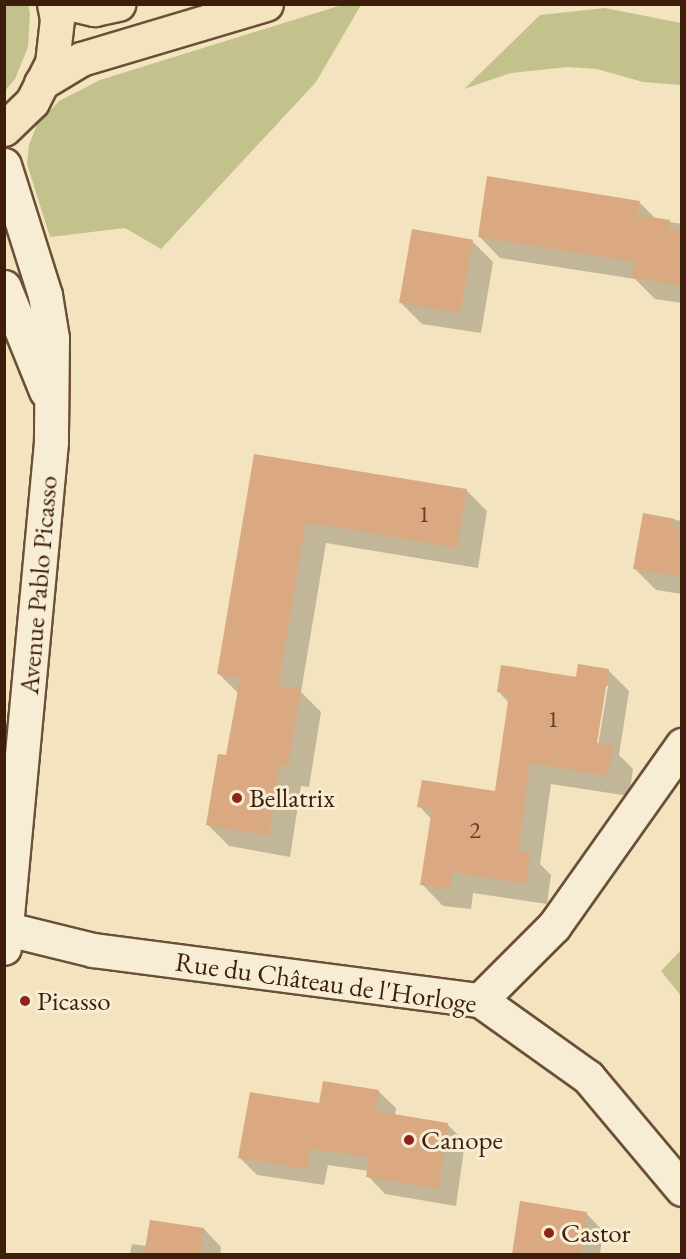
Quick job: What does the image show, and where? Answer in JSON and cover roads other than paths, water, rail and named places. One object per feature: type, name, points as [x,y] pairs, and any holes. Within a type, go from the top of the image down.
[{"type":"main road","points":[[4,129],[32,102],[52,63],[57,19],[54,4]]},
{"type":"main road","points":[[72,4],[94,9],[118,4]]},
{"type":"main road","points":[[41,83],[81,59],[266,4]]},
{"type":"street","name":"Avenue Pablo Picasso","points":[[4,165],[45,295],[52,338],[51,442],[5,935]]},
{"type":"street","name":"Avenue Pablo Picasso","points":[[4,287],[50,401]]},
{"type":"street","points":[[480,1000],[554,926],[681,745]]},
{"type":"street","name":"Rue du Château de l'Horloge","points":[[5,935],[93,950],[480,1000],[588,1077],[681,1189]]},
{"type":"place","name":"Bellatrix","points":[[237,798]]},
{"type":"place","name":"Picasso","points":[[25,1001]]},
{"type":"place","name":"Canope","points":[[409,1140]]},
{"type":"place","name":"Castor","points":[[549,1233]]}]
